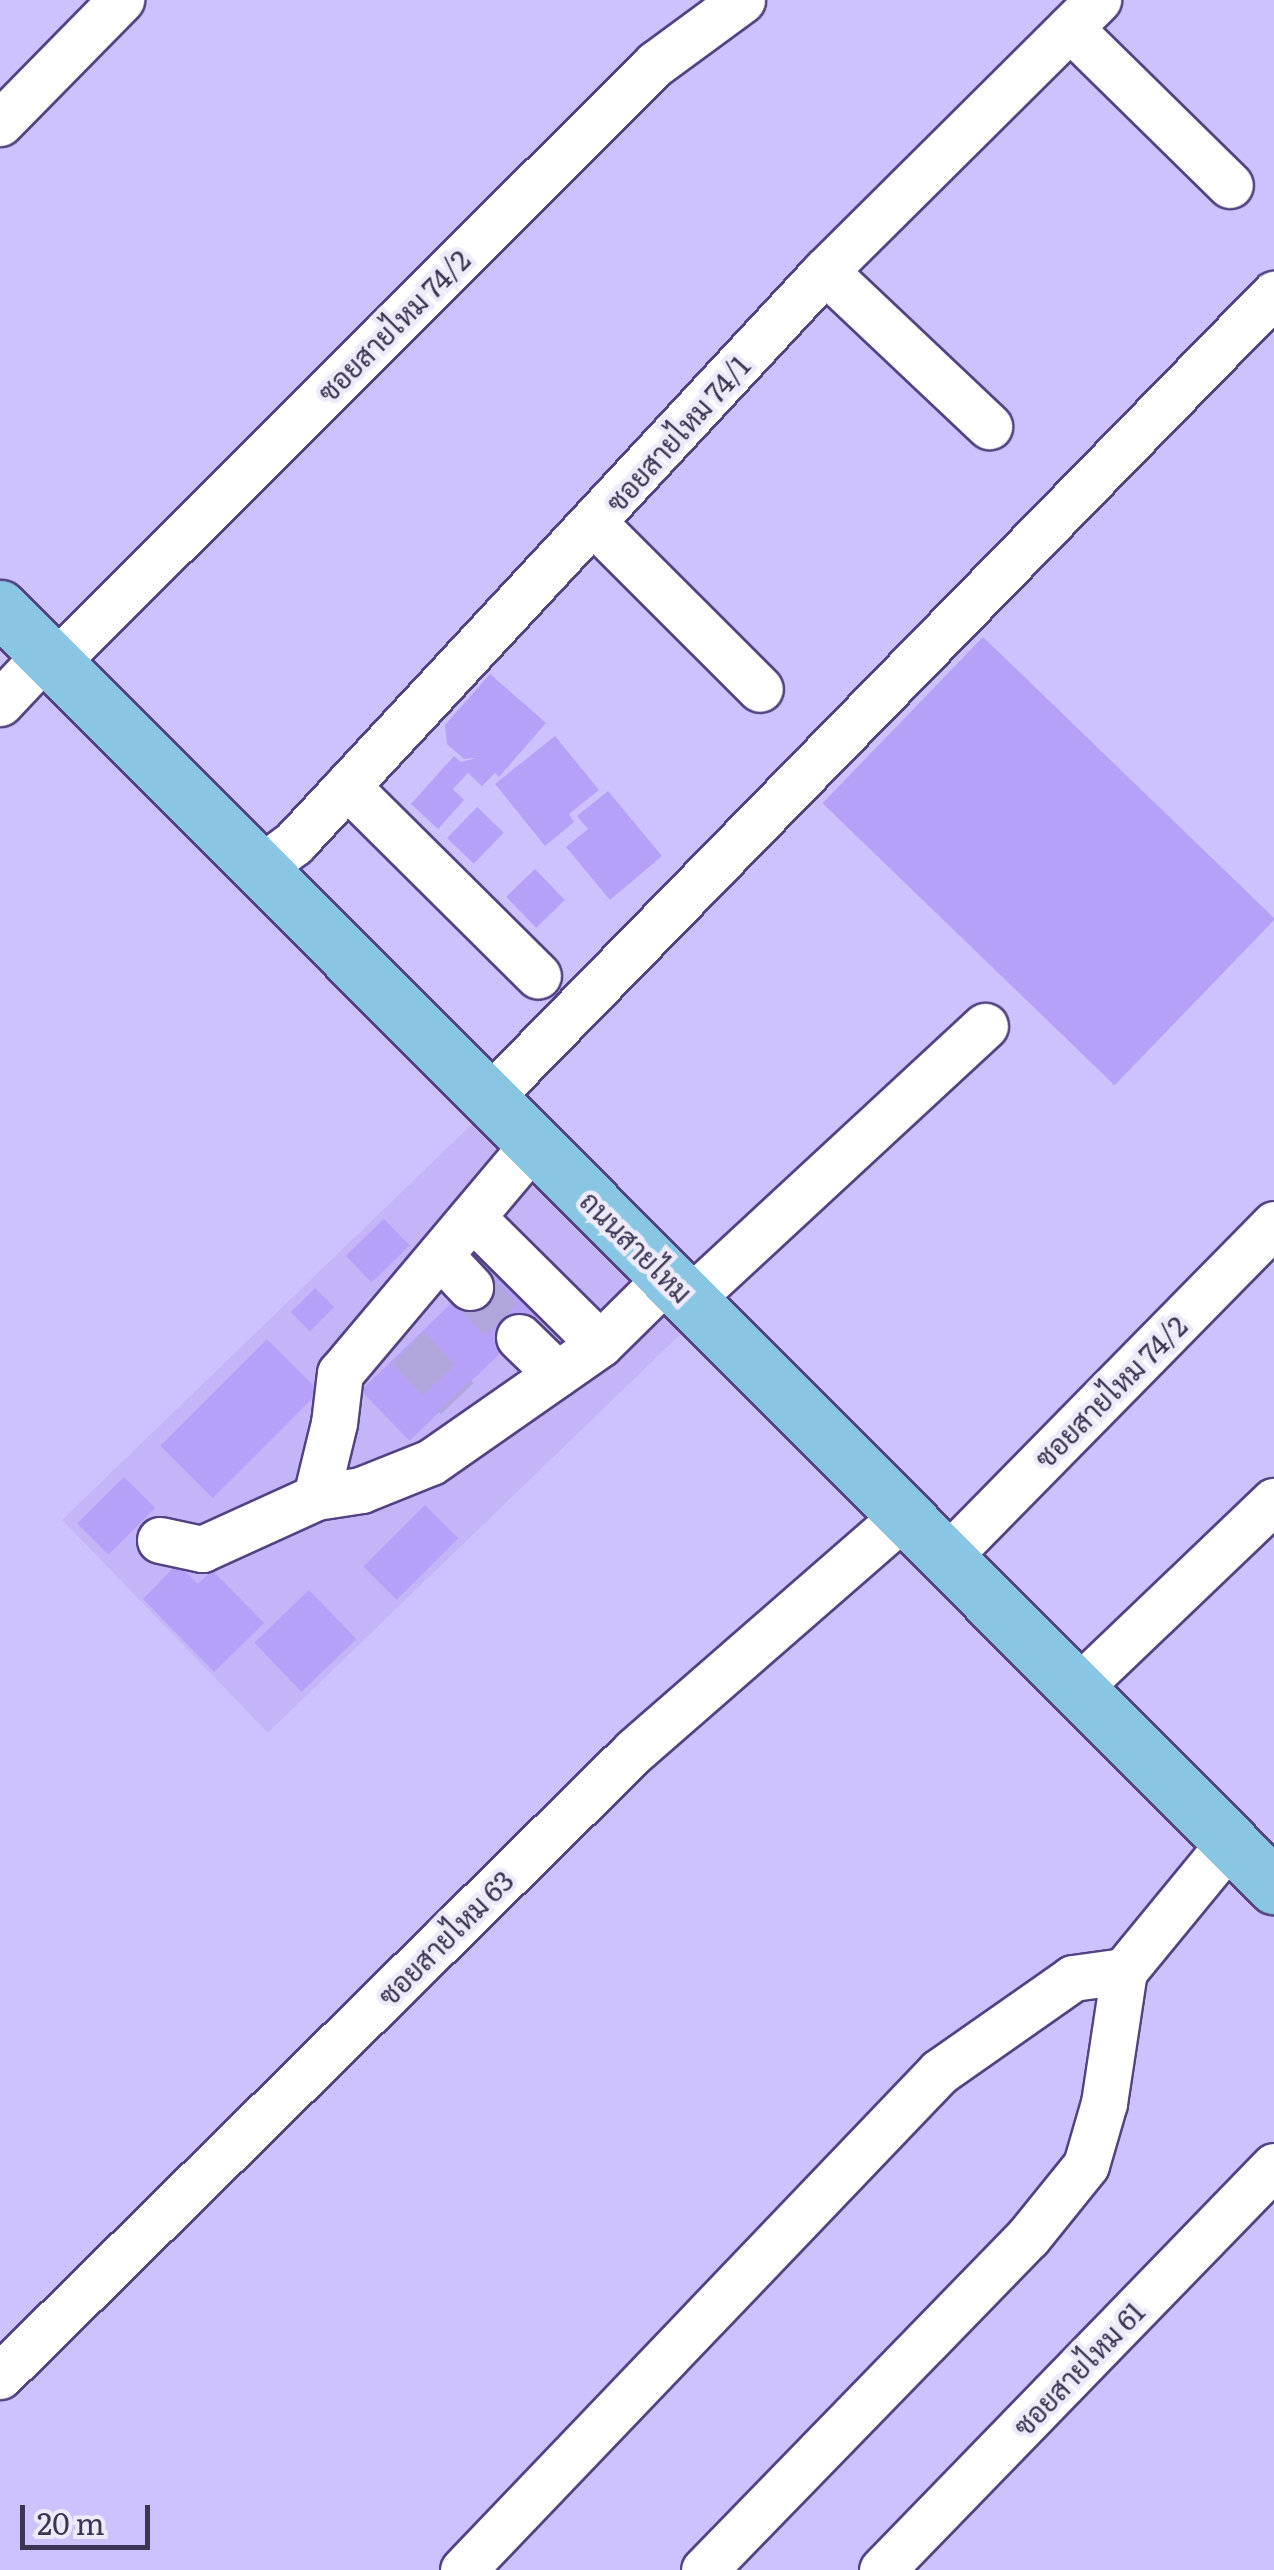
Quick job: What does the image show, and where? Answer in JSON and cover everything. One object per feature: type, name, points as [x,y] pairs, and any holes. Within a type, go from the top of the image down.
[{"type":"main road","name":"ถนนสายไหม","points":[[0,608],[1274,1886]]},
{"type":"street","points":[[0,123],[122,0]]},
{"type":"street","name":"ซอยสายไหม 74/2","points":[[0,703],[51,658],[655,64],[742,0]]},
{"type":"street","points":[[1084,14],[1230,185]]},
{"type":"street","name":"ซอยสายไหม 74/1","points":[[260,869],[294,843],[348,786],[595,524],[825,271],[1084,14]]},
{"type":"street","points":[[825,271],[988,426]]},
{"type":"street","points":[[489,1098],[1274,294]]},
{"type":"street","points":[[595,524],[760,688]]},
{"type":"street","points":[[348,786],[538,976]]},
{"type":"street","points":[[160,1540],[202,1549],[316,1497],[361,1490],[431,1462],[470,1412],[557,1374],[679,1288],[985,1026]]},
{"type":"street","points":[[316,1497],[334,1423],[340,1373],[396,1335],[455,1271],[472,1217],[534,1143]]},
{"type":"street","points":[[472,1217],[600,1344]]},
{"type":"street","name":"ซอยสายไหม 74/2","points":[[947,1557],[1274,1224]]},
{"type":"street","points":[[519,1337],[557,1374]]},
{"type":"street","points":[[1078,1688],[1274,1501]]},
{"type":"street","name":"ซอยสายไหม 63","points":[[0,2376],[634,1750],[905,1515]]},
{"type":"street","points":[[704,2570],[1028,2237],[1086,2165],[1104,2102],[1124,1971],[1230,1842]]},
{"type":"street","points":[[463,2570],[940,2072],[1073,1978],[1124,1971]]},
{"type":"street","name":"ซอยสายไหม 61","points":[[882,2570],[1274,2166]]},
{"type":"shaded area","points":[[501,1096],[707,1309],[268,1733],[62,1520]]},
{"type":"building","points":[[983,637],[1274,918],[1115,1085],[823,803]]},
{"type":"building","points":[[490,674],[546,723],[499,777],[495,773],[482,786],[468,773],[453,789],[464,800],[438,829],[411,804],[454,756],[461,762],[477,758],[464,759],[447,744],[445,725]]},
{"type":"building","points":[[555,736],[599,790],[569,814],[574,822],[545,846],[495,784]]},
{"type":"building","points":[[608,791],[662,856],[610,900],[566,847],[588,829],[577,816]]},
{"type":"building","points":[[477,807],[504,833],[474,864],[447,838]]},
{"type":"building","points":[[535,869],[565,900],[536,928],[506,897]]},
{"type":"building","points":[[384,1219],[410,1246],[372,1282],[346,1256]]},
{"type":"building","points":[[494,1262],[543,1312],[410,1441],[361,1391]]},
{"type":"building","points":[[315,1288],[334,1307],[310,1331],[291,1312]]},
{"type":"building","points":[[267,1339],[319,1391],[213,1498],[160,1446]]},
{"type":"building","points":[[124,1477],[155,1508],[108,1555],[77,1524]]},
{"type":"building","points":[[425,1505],[458,1538],[397,1600],[363,1567]]},
{"type":"building","points":[[177,1564],[198,1584],[212,1570],[264,1623],[214,1672],[143,1599]]},
{"type":"building","points":[[309,1590],[356,1639],[302,1692],[254,1643]]},
{"type":"tunnel","points":[[470,1287],[519,1337]]},
{"type":"tunnel","points":[[408,1347],[457,1398]]}]
